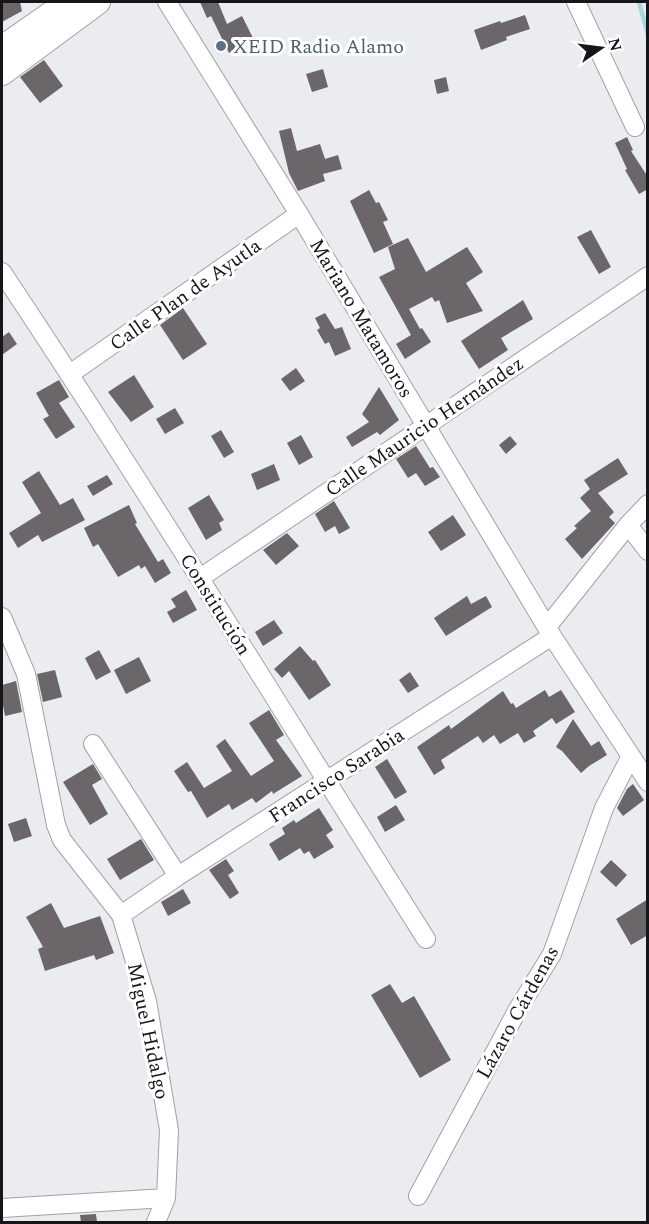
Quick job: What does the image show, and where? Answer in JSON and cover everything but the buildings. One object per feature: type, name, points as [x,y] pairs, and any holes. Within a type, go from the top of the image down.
[{"type":"main road","points":[[2,48],[68,2]]},
{"type":"main road","points":[[2,73],[98,2]]},
{"type":"street","name":"Mariano Matamoros","points":[[167,2],[299,214],[549,632],[648,782]]},
{"type":"street","points":[[576,2],[635,127]]},
{"type":"street","name":"Calle Plan de Ayutla","points":[[70,374],[299,214]]},
{"type":"street","name":"Constitución","points":[[2,272],[200,578],[426,939]]},
{"type":"street","name":"Calle Mauricio Hernández","points":[[200,578],[648,276]]},
{"type":"street","name":"Francisco Sarabia","points":[[121,915],[327,781],[549,632],[628,525],[648,504]]},
{"type":"street","points":[[628,525],[648,551]]},
{"type":"street","name":"Miguel Hidalgo","points":[[2,617],[26,674],[56,825],[62,840],[121,915],[147,1001],[169,1130],[166,1198],[156,1222]]},
{"type":"street","points":[[93,744],[178,876]]},
{"type":"street","name":"Lázaro Cárdenas","points":[[418,1196],[518,1009],[552,954],[604,808],[631,756]]},
{"type":"street","points":[[2,1208],[166,1198]]},
{"type":"waterway","points":[[639,2],[648,35]]},
{"type":"place","name":"XEID Radio Alamo","points":[[221,46]]}]
